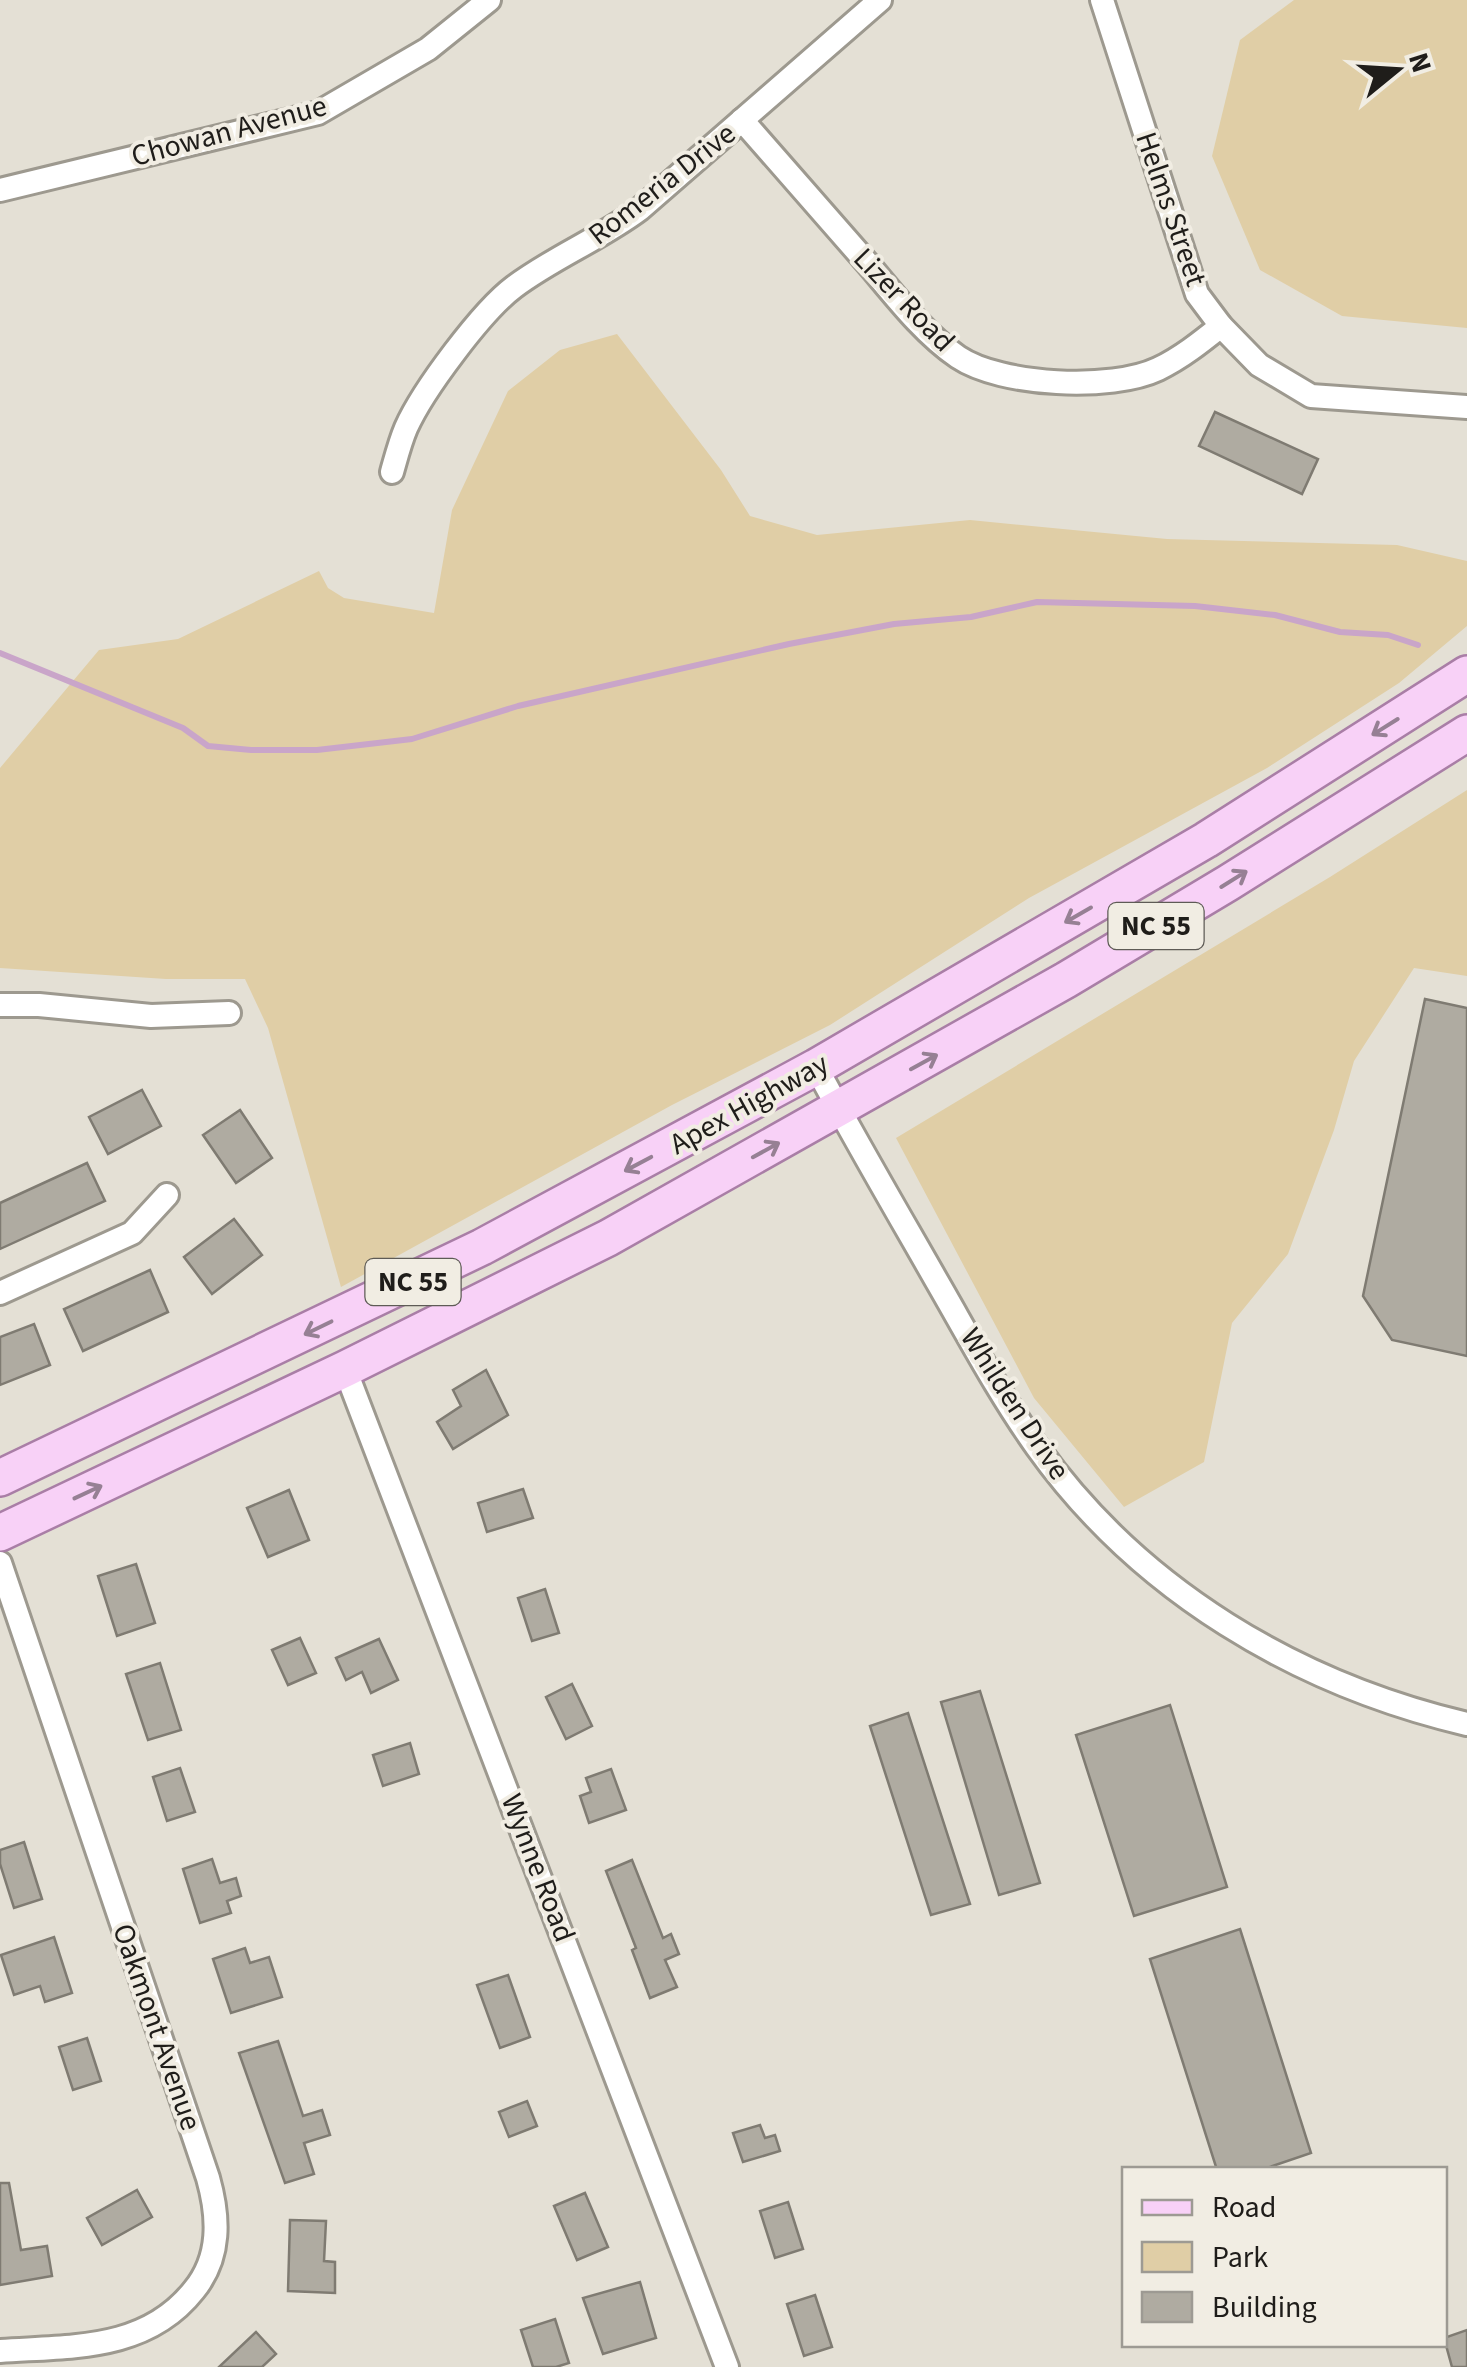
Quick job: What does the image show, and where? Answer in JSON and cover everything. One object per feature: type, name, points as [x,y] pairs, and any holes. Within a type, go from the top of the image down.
[{"type":"main road","name":"Apex Highway","points":[[0,1478],[482,1247],[816,1067],[1206,840],[1467,674]]},
{"type":"main road","name":"Apex Highway","points":[[0,1533],[345,1369],[608,1238],[1196,902],[1467,732]]},
{"type":"street","name":"Chowan Avenue","points":[[0,190],[318,113],[428,49],[490,0]]},
{"type":"street","name":"Romeria Drive","points":[[392,472],[407,426],[457,349],[494,303],[518,284],[606,234],[880,0]]},
{"type":"street","name":"Helms Street","points":[[1102,0],[1197,294],[1221,326],[1259,365],[1312,396],[1467,407]]},
{"type":"street","name":"Lizer Road","points":[[742,120],[932,335],[960,358],[997,374],[1103,382],[1156,371],[1221,326]]},
{"type":"street","points":[[0,1005],[151,1016],[228,1013]]},
{"type":"street","name":"Whilden Drive","points":[[816,1067],[1001,1393],[1058,1474],[1125,1546],[1210,1615],[1312,1673],[1364,1695],[1467,1724]]},
{"type":"street","points":[[0,1293],[132,1233],[166,1195]]},
{"type":"street","name":"Wynne Road","points":[[345,1369],[728,2367]]},
{"type":"street","name":"Oakmont Avenue","points":[[0,1563],[208,2178],[217,2216],[214,2250],[201,2282],[180,2308],[157,2326],[78,2346],[0,2351]]},
{"type":"green space","points":[[1294,0],[1467,0],[1467,328],[1342,316],[1260,270],[1212,156],[1240,40]]},
{"type":"green space","points":[[617,334],[721,470],[750,516],[817,535],[970,520],[1167,539],[1397,545],[1467,561],[1467,626],[1399,683],[1267,768],[1029,898],[830,1025],[672,1105],[341,1287],[268,1028],[245,979],[166,979],[0,968],[0,768],[99,650],[178,639],[319,571],[328,588],[344,598],[434,613],[452,510],[508,391],[560,350]]},
{"type":"green space","points":[[1467,790],[1467,976],[1414,968],[1354,1061],[1334,1130],[1288,1254],[1232,1323],[1204,1462],[1124,1507],[1034,1398],[896,1138]]},
{"type":"building","points":[[1215,412],[1318,459],[1302,494],[1199,446]]},
{"type":"building","points":[[1425,999],[1467,1008],[1467,1356],[1392,1340],[1363,1296]]},
{"type":"building","points":[[142,1090],[161,1126],[108,1154],[89,1117]]},
{"type":"building","points":[[240,1110],[272,1158],[236,1183],[203,1135]]},
{"type":"building","points":[[87,1163],[105,1201],[0,1249],[0,1203]]},
{"type":"building","points":[[234,1219],[262,1255],[212,1294],[184,1257]]},
{"type":"building","points":[[150,1270],[168,1312],[83,1351],[64,1309]]},
{"type":"building","points":[[34,1324],[50,1365],[0,1385],[0,1337]]},
{"type":"building","points":[[486,1370],[508,1415],[453,1449],[437,1422],[461,1406],[453,1390]]},
{"type":"building","points":[[523,1489],[533,1518],[487,1532],[478,1503]]},
{"type":"building","points":[[289,1490],[309,1540],[268,1557],[247,1508]]},
{"type":"building","points":[[136,1564],[155,1623],[117,1636],[98,1576]]},
{"type":"building","points":[[545,1589],[559,1633],[532,1641],[518,1598]]},
{"type":"building","points":[[300,1638],[316,1673],[288,1685],[272,1650]]},
{"type":"building","points":[[379,1639],[398,1680],[371,1693],[362,1672],[346,1680],[336,1658]]},
{"type":"building","points":[[160,1663],[181,1730],[148,1740],[126,1674]]},
{"type":"building","points":[[572,1684],[592,1726],[566,1739],[546,1697]]},
{"type":"building","points":[[980,1691],[1040,1883],[999,1895],[941,1702]]},
{"type":"building","points":[[1170,1705],[1227,1887],[1134,1916],[1076,1735]]},
{"type":"building","points":[[908,1713],[970,1904],[931,1915],[870,1726]]},
{"type":"building","points":[[410,1743],[419,1774],[383,1786],[373,1755]]},
{"type":"building","points":[[180,1768],[195,1812],[167,1821],[153,1777]]},
{"type":"building","points":[[611,1769],[626,1810],[589,1823],[580,1796],[591,1792],[586,1778]]},
{"type":"building","points":[[24,1842],[42,1899],[14,1908],[0,1864],[0,1850]]},
{"type":"building","points":[[212,1859],[220,1883],[236,1878],[241,1896],[227,1901],[231,1913],[200,1923],[183,1869]]},
{"type":"building","points":[[632,1860],[663,1938],[671,1934],[679,1954],[665,1960],[677,1987],[650,1998],[632,1950],[636,1948],[606,1871]]},
{"type":"building","points":[[1240,1929],[1311,2153],[1270,2167],[1216,2167],[1150,1959]]},
{"type":"building","points":[[54,1937],[72,1993],[45,2002],[40,1986],[14,1995],[1,1955]]},
{"type":"building","points":[[245,1948],[250,1963],[269,1957],[282,1997],[231,2013],[213,1959]]},
{"type":"building","points":[[508,1975],[530,2037],[500,2048],[477,1985]]},
{"type":"building","points":[[87,2038],[101,2081],[73,2090],[59,2047]]},
{"type":"building","points":[[278,2041],[303,2116],[322,2110],[330,2135],[304,2143],[314,2174],[285,2183],[239,2053]]},
{"type":"building","points":[[527,2101],[537,2126],[509,2137],[499,2112]]},
{"type":"building","points":[[760,2125],[765,2138],[775,2135],[780,2151],[743,2162],[733,2133]]},
{"type":"building","points":[[0,2183],[9,2183],[21,2250],[47,2246],[52,2276],[0,2285]]},
{"type":"building","points":[[137,2190],[152,2217],[102,2245],[87,2218]]},
{"type":"building","points":[[585,2193],[608,2247],[577,2260],[554,2206]]},
{"type":"building","points":[[788,2202],[803,2249],[775,2258],[760,2211]]},
{"type":"building","points":[[290,2220],[326,2221],[324,2261],[335,2262],[335,2293],[288,2291]]},
{"type":"building","points":[[640,2282],[656,2338],[603,2354],[583,2298]]},
{"type":"building","points":[[815,2295],[832,2347],[804,2356],[787,2304]]},
{"type":"building","points":[[555,2319],[569,2363],[533,2367],[521,2330]]},
{"type":"building","points":[[1467,2330],[1467,2367],[1452,2367],[1447,2337]]},
{"type":"building","points":[[256,2332],[276,2354],[262,2367],[219,2367]]},
{"type":"waterway","points":[[0,653],[183,728],[208,746],[317,750],[412,739],[518,706],[789,644],[894,624],[971,617],[1037,602],[1195,606],[1275,615],[1340,632],[1388,635],[1418,645]]}]
